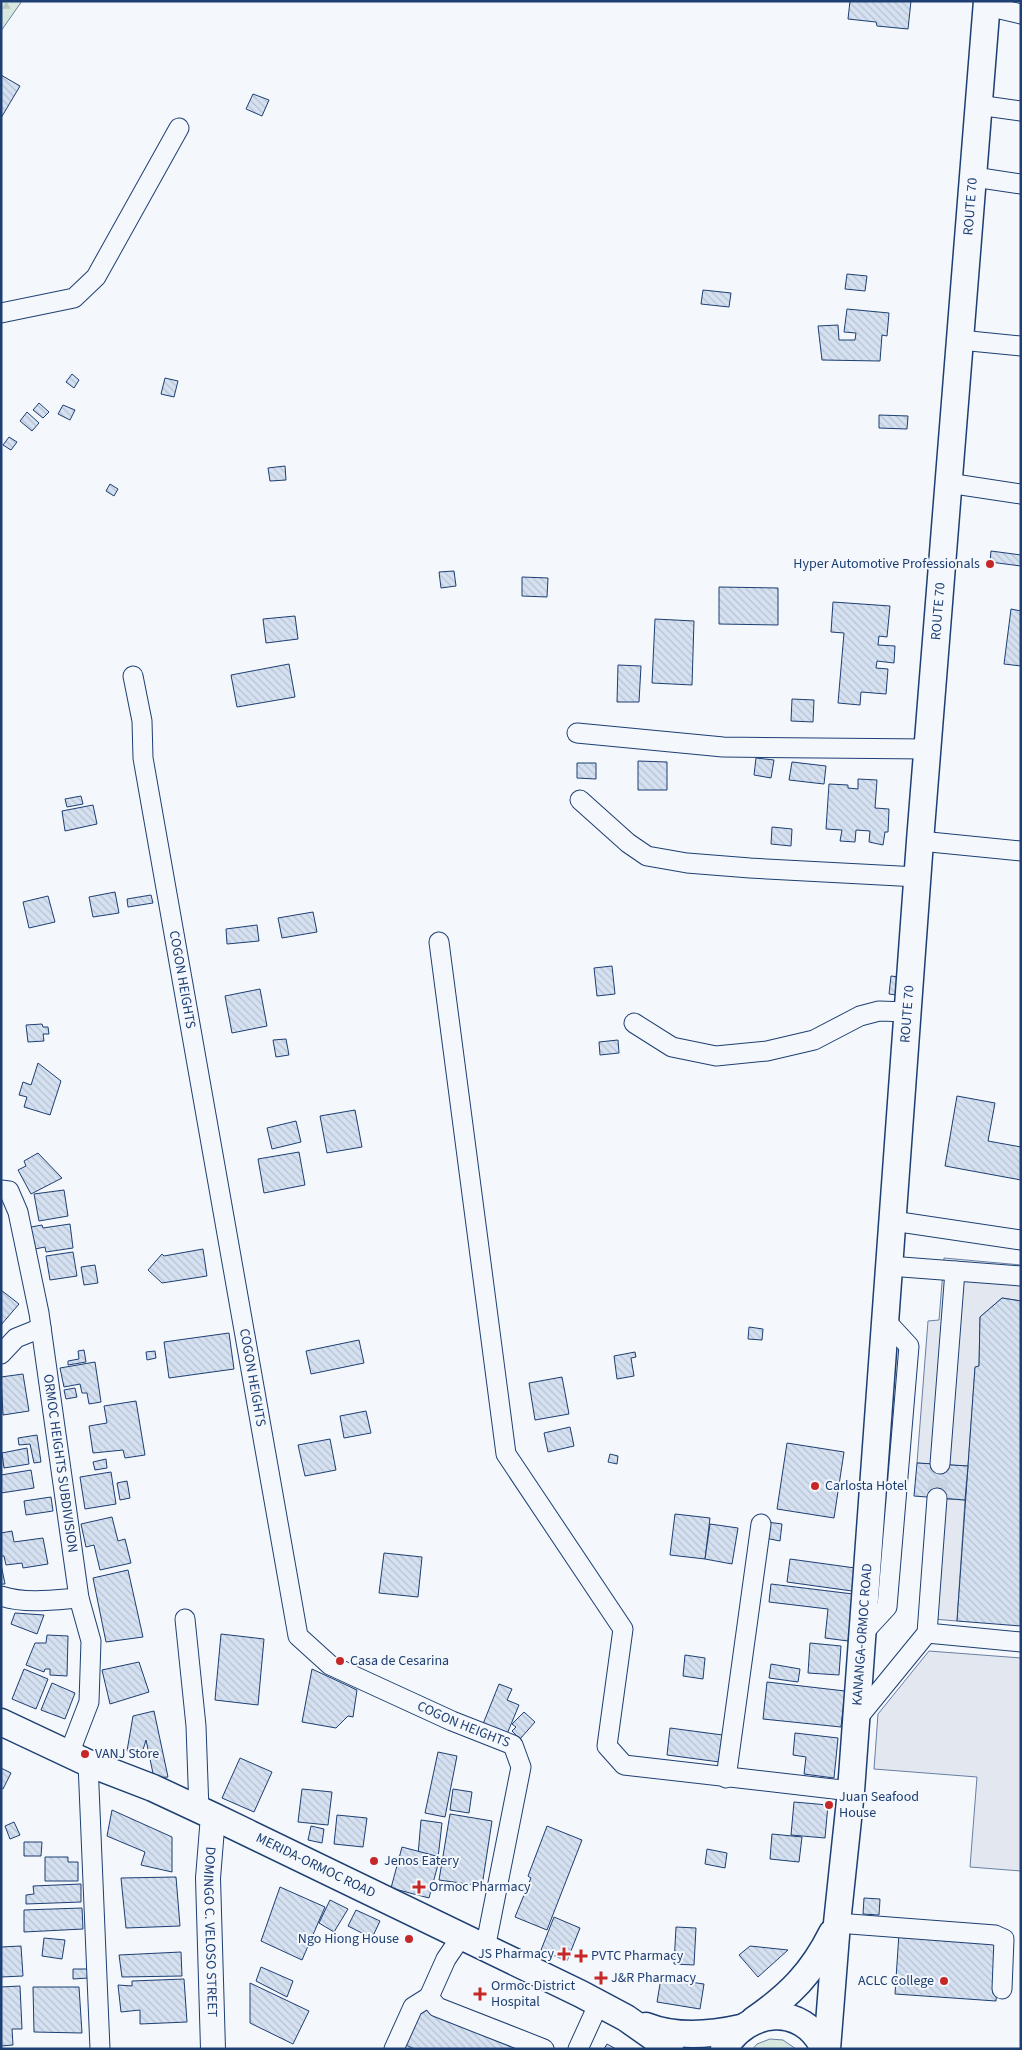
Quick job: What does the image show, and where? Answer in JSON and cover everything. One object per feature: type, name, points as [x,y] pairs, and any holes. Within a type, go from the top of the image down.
[{"type":"highway","name":"ROUTE 70","points":[[892,1220],[948,483],[987,4]]},
{"type":"highway","name":"KANANGA-ORMOC ROAD","points":[[826,2049],[851,1791],[892,1220]]},
{"type":"highway","name":"MERIDA-ORMOC ROAD","points":[[1,1722],[78,1758],[152,1788],[206,1813],[599,2003],[626,2018],[670,2049]]},
{"type":"highway","points":[[724,2049],[731,2038],[747,2024],[776,2004],[807,1974],[837,1924]]},
{"type":"highway","name":"MERIDA-ORMOC ROAD","points":[[626,2018],[649,2027],[680,2034],[710,2034],[773,2016],[792,2019],[813,2032],[826,2049]]},
{"type":"main road","name":"DOMINGO C. VELOSO STREET","points":[[206,1813],[214,2049]]},
{"type":"street","points":[[987,4],[1021,14]]},
{"type":"street","points":[[978,106],[1021,111]]},
{"type":"street","points":[[1,313],[74,298],[96,277],[179,128]]},
{"type":"street","points":[[974,177],[1021,184]]},
{"type":"street","points":[[960,340],[1021,346]]},
{"type":"street","points":[[948,483],[1021,494]]},
{"type":"street","name":"COGON HEIGHTS","points":[[134,676],[142,721],[143,758],[298,1636],[330,1665],[452,1722],[513,1745],[522,1767],[485,1949]]},
{"type":"street","points":[[577,733],[723,747],[928,749]]},
{"type":"street","points":[[580,800],[628,843],[648,856],[687,863],[750,868],[918,877]]},
{"type":"street","points":[[920,842],[1021,851]]},
{"type":"street","points":[[439,942],[506,1454],[623,1629],[607,1746],[624,1765],[851,1791]]},
{"type":"street","points":[[634,1023],[672,1047],[716,1056],[767,1051],[814,1040],[860,1016],[879,1011],[908,1012]]},
{"type":"street","name":"ORMOC HEIGHTS SUBDIVISION","points":[[1,1190],[9,1191],[18,1212],[41,1328],[79,1598],[91,1641],[89,1702],[78,1758]]},
{"type":"street","points":[[892,1220],[1021,1240]]},
{"type":"street","points":[[889,1266],[1021,1276]]},
{"type":"street","points":[[940,1464],[955,1271]]},
{"type":"street","points":[[1,1354],[16,1338],[41,1328]]},
{"type":"street","points":[[856,1720],[927,1633],[937,1498]]},
{"type":"street","points":[[726,1778],[761,1524]]},
{"type":"street","points":[[1,1596],[9,1599],[50,1600],[79,1598]]},
{"type":"street","points":[[185,1618],[206,1813]]},
{"type":"street","points":[[927,1633],[1021,1642]]},
{"type":"street","points":[[78,1758],[100,2049]]},
{"type":"street","points":[[837,1924],[995,1935],[1004,1939],[1002,1989]]},
{"type":"street","points":[[394,2049],[413,2007],[429,1996],[446,1960],[460,1937]]},
{"type":"street","points":[[429,1996],[437,2007],[544,2049]]},
{"type":"street","points":[[578,2049],[599,2003]]},
{"type":"green space","points":[[1,1],[22,1],[1,31]]},
{"type":"green space","points":[[770,2039],[783,2040],[796,2049],[753,2049],[757,2044]]},
{"type":"shaded area","points":[[944,1258],[1021,1265],[1021,1301],[1002,1298],[980,1317],[979,1366],[975,1368],[968,1466],[917,1463],[928,1321],[939,1320]]},
{"type":"shaded area","points":[[930,1498],[965,1500],[957,1621],[921,1618]]},
{"type":"shaded area","points":[[929,1651],[1021,1658],[1021,1871],[970,1867],[977,1777],[874,1769],[878,1714]]},
{"type":"building","points":[[850,1],[911,1],[908,29],[877,26],[876,22],[848,19]]},
{"type":"building","points":[[1,75],[20,86],[1,118]]},
{"type":"building","points":[[253,94],[269,100],[262,116],[246,109]]},
{"type":"building","points":[[847,274],[867,276],[865,291],[845,289]]},
{"type":"building","points":[[703,290],[731,293],[729,307],[701,304]]},
{"type":"building","points":[[847,309],[889,313],[887,336],[882,335],[880,361],[822,360],[818,326],[838,325],[839,340],[855,340],[856,333],[844,332]]},
{"type":"building","points":[[72,374],[79,380],[74,388],[66,382]]},
{"type":"building","points":[[165,378],[178,381],[174,397],[161,394]]},
{"type":"building","points":[[39,403],[49,412],[43,418],[33,410]]},
{"type":"building","points":[[63,405],[75,410],[70,420],[58,414]]},
{"type":"building","points":[[27,412],[39,423],[32,431],[20,421]]},
{"type":"building","points":[[879,415],[908,416],[907,429],[879,428]]},
{"type":"building","points":[[9,437],[17,442],[11,450],[3,445]]},
{"type":"building","points":[[285,466],[286,480],[270,481],[268,468]]},
{"type":"building","points":[[110,484],[118,489],[114,496],[106,491]]},
{"type":"building","points":[[991,551],[1021,555],[1021,566],[990,562]]},
{"type":"building","points":[[454,571],[456,586],[441,588],[439,572]]},
{"type":"building","points":[[522,577],[548,578],[547,597],[522,596]]},
{"type":"building","points":[[719,587],[778,588],[778,625],[719,624]]},
{"type":"building","points":[[833,602],[890,606],[887,637],[879,636],[878,645],[895,646],[894,663],[877,661],[876,668],[888,669],[886,694],[861,692],[860,705],[838,703],[844,633],[831,632]]},
{"type":"building","points":[[1011,609],[1021,611],[1021,666],[1004,664]]},
{"type":"building","points":[[295,616],[298,639],[266,643],[263,619]]},
{"type":"building","points":[[655,619],[694,621],[692,685],[652,683]]},
{"type":"building","points":[[289,664],[295,697],[237,707],[231,675]]},
{"type":"building","points":[[618,665],[641,666],[639,702],[617,702]]},
{"type":"building","points":[[792,699],[814,700],[813,722],[791,721]]},
{"type":"building","points":[[756,758],[774,760],[771,778],[754,775]]},
{"type":"building","points":[[638,761],[667,762],[667,790],[638,790]]},
{"type":"building","points":[[792,762],[826,766],[824,784],[789,780]]},
{"type":"building","points":[[577,763],[596,763],[596,779],[577,778]]},
{"type":"building","points":[[858,779],[877,780],[875,808],[889,809],[888,832],[885,832],[883,845],[869,842],[870,831],[856,830],[855,842],[840,841],[842,830],[826,829],[829,784],[848,785],[848,788],[858,789]]},
{"type":"building","points":[[81,796],[83,804],[67,807],[65,799]]},
{"type":"building","points":[[93,805],[97,824],[65,831],[62,811]]},
{"type":"building","points":[[772,827],[792,829],[791,846],[771,844]]},
{"type":"building","points":[[115,892],[119,913],[93,917],[89,897]]},
{"type":"building","points":[[151,895],[153,903],[128,907],[127,899]]},
{"type":"building","points":[[48,896],[55,922],[29,928],[23,902]]},
{"type":"building","points":[[313,912],[317,932],[282,938],[278,918]]},
{"type":"building","points":[[257,925],[259,941],[227,944],[226,929]]},
{"type":"building","points":[[612,966],[615,994],[597,996],[594,968]]},
{"type":"building","points":[[891,976],[899,977],[897,995],[889,994]]},
{"type":"building","points":[[260,989],[267,1026],[232,1033],[225,996]]},
{"type":"building","points":[[42,1024],[43,1027],[48,1027],[49,1034],[43,1034],[44,1041],[28,1042],[26,1025]]},
{"type":"building","points":[[286,1039],[289,1055],[276,1057],[273,1040]]},
{"type":"building","points":[[618,1040],[619,1053],[600,1055],[599,1042]]},
{"type":"building","points":[[38,1063],[61,1081],[50,1115],[24,1107],[27,1097],[19,1095],[23,1082],[31,1085]]},
{"type":"building","points":[[957,1096],[995,1103],[988,1141],[1021,1147],[1021,1180],[945,1166]]},
{"type":"building","points":[[355,1110],[362,1147],[327,1153],[320,1116]]},
{"type":"building","points":[[296,1121],[301,1142],[272,1149],[267,1128]]},
{"type":"building","points":[[299,1152],[305,1185],[264,1193],[258,1159]]},
{"type":"building","points":[[38,1153],[62,1178],[31,1194],[18,1170],[26,1166],[24,1161]]},
{"type":"building","points":[[64,1190],[68,1216],[39,1221],[34,1194]]},
{"type":"building","points":[[70,1224],[73,1248],[46,1252],[45,1247],[35,1249],[31,1227],[42,1225],[43,1228]]},
{"type":"building","points":[[203,1249],[207,1276],[162,1283],[148,1270],[162,1254],[164,1256]]},
{"type":"building","points":[[73,1252],[77,1276],[50,1280],[46,1256]]},
{"type":"building","points":[[95,1265],[98,1283],[84,1285],[81,1267]]},
{"type":"building","points":[[1,1290],[19,1304],[1,1325]]},
{"type":"building","points":[[1002,1298],[1021,1301],[1021,1626],[957,1621],[975,1367],[979,1366],[980,1317]]},
{"type":"building","points":[[749,1327],[763,1329],[762,1340],[748,1339]]},
{"type":"building","points":[[229,1333],[234,1369],[169,1378],[164,1342]]},
{"type":"building","points":[[359,1340],[364,1363],[311,1374],[306,1351]]},
{"type":"building","points":[[84,1350],[86,1362],[68,1365],[68,1361],[79,1359],[78,1351]]},
{"type":"building","points":[[155,1351],[156,1358],[147,1360],[146,1352]]},
{"type":"building","points":[[635,1352],[636,1357],[631,1358],[634,1376],[617,1379],[614,1356]]},
{"type":"building","points":[[95,1362],[101,1402],[89,1404],[87,1393],[82,1393],[80,1384],[64,1387],[60,1368]]},
{"type":"building","points":[[23,1374],[29,1411],[3,1415],[1,1377]]},
{"type":"building","points":[[562,1377],[569,1414],[535,1420],[529,1383]]},
{"type":"building","points":[[75,1388],[77,1397],[66,1399],[64,1390]]},
{"type":"building","points":[[136,1401],[145,1455],[125,1458],[123,1450],[93,1453],[89,1426],[107,1423],[104,1406]]},
{"type":"building","points":[[366,1411],[371,1433],[344,1438],[340,1416]]},
{"type":"building","points":[[570,1427],[574,1446],[548,1452],[544,1433]]},
{"type":"building","points":[[37,1435],[41,1462],[34,1463],[30,1444],[19,1445],[18,1438]]},
{"type":"building","points":[[330,1439],[336,1470],[305,1476],[298,1445]]},
{"type":"building","points":[[787,1443],[844,1452],[834,1518],[777,1509]]},
{"type":"building","points":[[27,1448],[29,1464],[4,1468],[2,1453]]},
{"type":"building","points":[[610,1454],[618,1456],[617,1464],[608,1462]]},
{"type":"building","points":[[106,1459],[107,1468],[95,1470],[93,1462]]},
{"type":"building","points":[[917,1463],[968,1466],[965,1500],[914,1496]]},
{"type":"building","points":[[31,1470],[34,1488],[1,1493],[1,1475]]},
{"type":"building","points":[[111,1472],[116,1504],[85,1509],[80,1477]]},
{"type":"building","points":[[127,1481],[130,1498],[120,1500],[117,1483]]},
{"type":"building","points":[[51,1497],[53,1511],[26,1515],[24,1501]]},
{"type":"building","points":[[675,1514],[710,1518],[705,1559],[670,1555]]},
{"type":"building","points":[[112,1517],[118,1541],[125,1539],[131,1563],[100,1570],[94,1545],[86,1547],[81,1524]]},
{"type":"building","points":[[767,1522],[782,1524],[780,1541],[765,1538]]},
{"type":"building","points":[[710,1524],[738,1528],[732,1564],[705,1559]]},
{"type":"building","points":[[12,1531],[14,1542],[43,1538],[48,1564],[23,1568],[22,1563],[6,1565],[4,1556],[1,1556],[1,1533]]},
{"type":"building","points":[[384,1553],[422,1557],[418,1597],[379,1593]]},
{"type":"building","points":[[790,1559],[855,1568],[852,1591],[787,1582]]},
{"type":"building","points":[[1,1564],[5,1584],[1,1584]]},
{"type":"building","points":[[128,1570],[143,1637],[106,1642],[93,1578]]},
{"type":"building","points":[[771,1584],[853,1594],[848,1641],[825,1638],[828,1609],[769,1602]]},
{"type":"building","points":[[15,1613],[44,1615],[37,1634],[11,1624]]},
{"type":"building","points":[[221,1634],[264,1639],[258,1705],[215,1700]]},
{"type":"building","points":[[47,1635],[68,1636],[67,1676],[50,1675],[50,1669],[45,1669],[44,1672],[26,1665],[35,1643],[46,1643]]},
{"type":"building","points":[[810,1643],[841,1646],[839,1675],[808,1673]]},
{"type":"building","points":[[685,1655],[705,1658],[703,1679],[683,1676]]},
{"type":"building","points":[[139,1662],[149,1692],[110,1704],[102,1670]]},
{"type":"building","points":[[771,1664],[800,1669],[798,1682],[769,1678]]},
{"type":"building","points":[[24,1669],[48,1679],[36,1709],[12,1699]]},
{"type":"building","points":[[312,1669],[357,1690],[353,1717],[348,1716],[336,1728],[302,1722]]},
{"type":"building","points":[[767,1682],[845,1691],[841,1727],[763,1719]]},
{"type":"building","points":[[52,1683],[75,1693],[65,1719],[41,1710]]},
{"type":"building","points":[[499,1684],[512,1689],[507,1700],[519,1705],[507,1734],[483,1724]]},
{"type":"building","points":[[154,1711],[168,1777],[154,1778],[146,1740],[142,1753],[127,1751],[133,1716]]},
{"type":"building","points":[[524,1712],[535,1722],[520,1739],[512,1731],[516,1727],[512,1724]]},
{"type":"building","points":[[670,1728],[730,1736],[727,1763],[667,1755]]},
{"type":"building","points":[[795,1733],[838,1738],[834,1778],[804,1774],[806,1757],[793,1755]]},
{"type":"building","points":[[438,1752],[457,1756],[445,1817],[425,1813]]},
{"type":"building","points":[[240,1758],[272,1772],[254,1812],[222,1798]]},
{"type":"building","points":[[1,1768],[11,1773],[3,1789],[1,1788]]},
{"type":"building","points":[[302,1789],[332,1792],[328,1825],[298,1822]]},
{"type":"building","points":[[453,1789],[472,1792],[469,1813],[450,1810]]},
{"type":"building","points":[[794,1802],[828,1805],[825,1838],[791,1835]]},
{"type":"building","points":[[112,1810],[172,1837],[172,1872],[141,1865],[145,1852],[107,1836]]},
{"type":"building","points":[[450,1814],[492,1821],[482,1886],[439,1880]]},
{"type":"building","points":[[337,1815],[367,1818],[363,1847],[334,1844]]},
{"type":"building","points":[[421,1820],[442,1823],[438,1858],[418,1855]]},
{"type":"building","points":[[14,1822],[20,1835],[10,1839],[5,1826]]},
{"type":"building","points":[[311,1826],[324,1829],[322,1843],[308,1840]]},
{"type":"building","points":[[547,1826],[582,1840],[547,1930],[515,1917],[531,1878],[528,1876]]},
{"type":"building","points":[[772,1834],[802,1837],[799,1862],[770,1859]]},
{"type":"building","points":[[24,1842],[42,1842],[41,1856],[24,1856]]},
{"type":"building","points":[[402,1847],[440,1857],[429,1898],[391,1888]]},
{"type":"building","points":[[707,1849],[727,1853],[725,1868],[705,1864]]},
{"type":"building","points":[[45,1857],[68,1857],[68,1862],[78,1862],[78,1881],[45,1881]]},
{"type":"building","points":[[176,1877],[180,1926],[126,1928],[121,1878]]},
{"type":"building","points":[[81,1884],[81,1902],[26,1904],[26,1895],[34,1894],[33,1886]]},
{"type":"building","points":[[280,1887],[325,1907],[302,1960],[261,1941]]},
{"type":"building","points":[[864,1898],[880,1899],[879,1915],[863,1914]]},
{"type":"building","points":[[330,1900],[348,1909],[334,1932],[319,1923]]},
{"type":"building","points":[[82,1908],[83,1929],[24,1932],[24,1910]]},
{"type":"building","points":[[356,1910],[380,1921],[372,1938],[348,1926]]},
{"type":"building","points":[[554,1917],[580,1928],[567,1961],[541,1950]]},
{"type":"building","points":[[676,1927],[696,1928],[694,1965],[674,1964]]},
{"type":"building","points":[[899,1933],[1000,1940],[996,2001],[895,1994]]},
{"type":"building","points":[[44,1938],[65,1940],[62,1959],[42,1956]]},
{"type":"building","points":[[21,1946],[23,1976],[1,1977],[1,1947]]},
{"type":"building","points":[[750,1946],[788,1950],[758,1977],[739,1955]]},
{"type":"building","points":[[181,1952],[182,1976],[122,1977],[119,1955]]},
{"type":"building","points":[[261,1967],[293,1981],[287,1997],[256,1981]]},
{"type":"building","points":[[73,1969],[88,1969],[88,1978],[73,1979]]},
{"type":"building","points":[[661,1978],[704,1984],[700,2009],[657,2002]]},
{"type":"building","points":[[184,1979],[187,2022],[140,2024],[140,2010],[121,2012],[118,1985],[132,1986],[132,1981]]},
{"type":"building","points":[[250,1983],[309,2011],[293,2044],[250,2023]]},
{"type":"building","points":[[20,1986],[22,2029],[12,2029],[13,2045],[1,2046],[1,1987]]},
{"type":"building","points":[[33,1987],[79,1987],[82,2033],[34,2032]]},
{"type":"building","points":[[423,2006],[533,2049],[414,2049],[404,2044]]},
{"type":"building","points":[[607,2044],[616,2049],[604,2049]]},
{"type":"tunnel","points":[[937,1498],[940,1464]]},
{"type":"place","name":"Hyper Automotive Professionals","points":[[990,564]]},
{"type":"place","name":"Carlosta Hotel","points":[[815,1486]]},
{"type":"place","name":"Casa de Cesarina","points":[[340,1661]]},
{"type":"place","name":"VANJ Store","points":[[85,1754]]},
{"type":"place","name":"Juan Seafood House","points":[[829,1805]]},
{"type":"place","name":"Jenos Eatery","points":[[374,1861]]},
{"type":"place","name":"Ormoc Pharmacy","points":[[419,1887]]},
{"type":"place","name":"Ngo Hiong House","points":[[409,1939]]},
{"type":"place","name":"JS Pharmacy","points":[[564,1954]]},
{"type":"place","name":"PVTC Pharmacy","points":[[581,1956]]},
{"type":"place","name":"J&R Pharmacy","points":[[601,1978]]},
{"type":"place","name":"ACLC College","points":[[944,1981]]},
{"type":"place","name":"Ormoc District Hospital","points":[[480,1994]]}]
